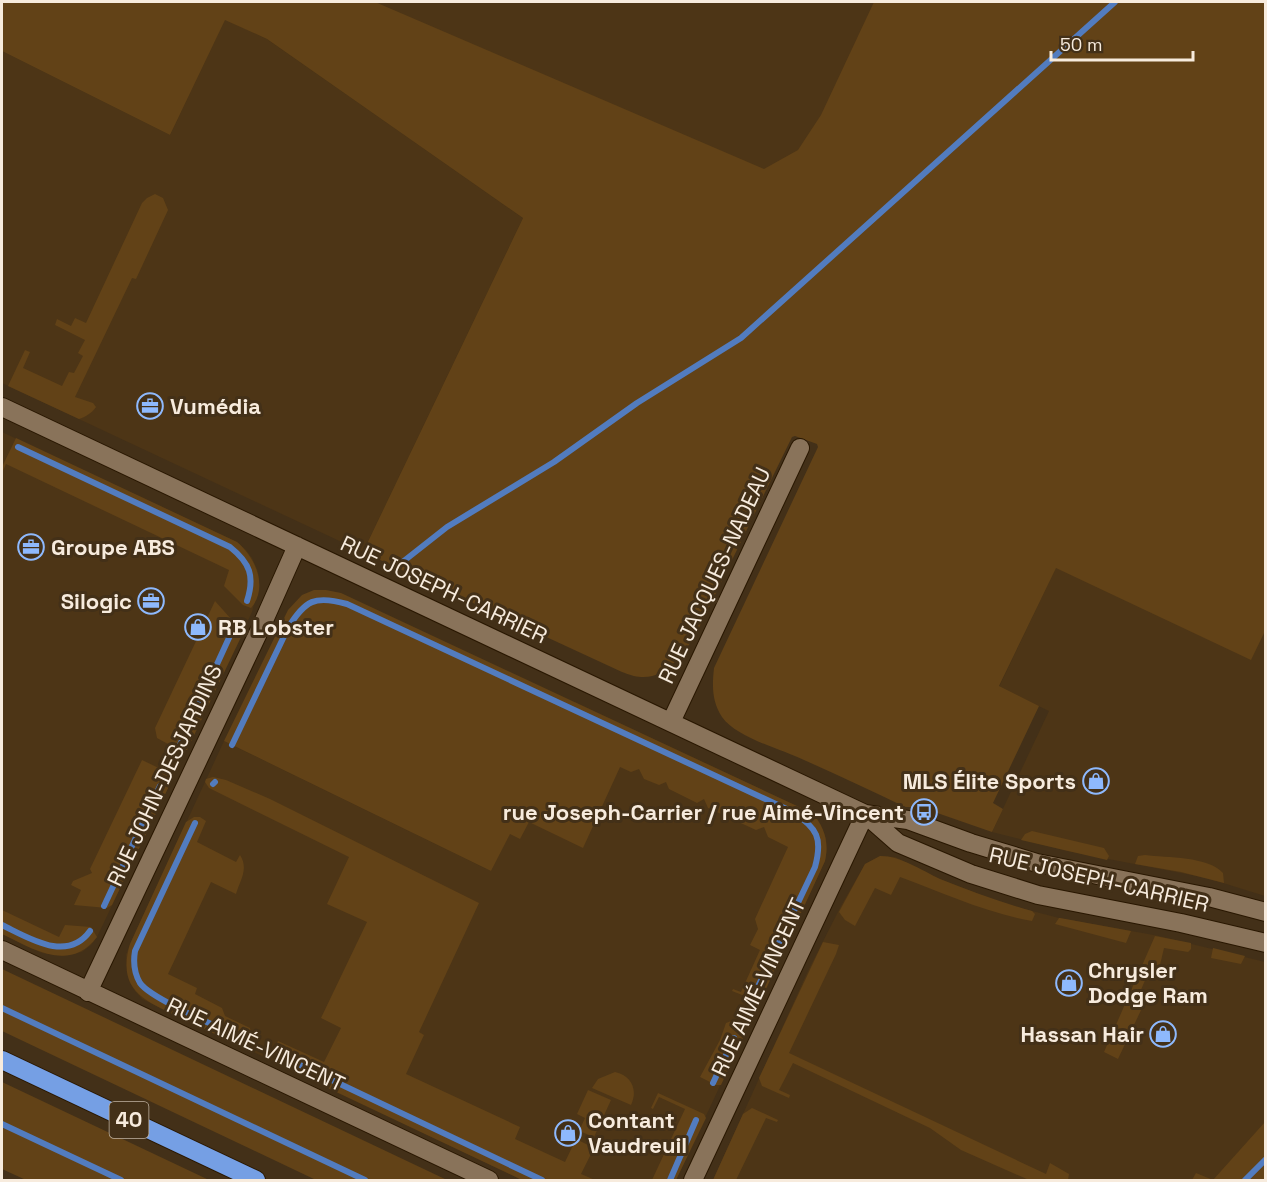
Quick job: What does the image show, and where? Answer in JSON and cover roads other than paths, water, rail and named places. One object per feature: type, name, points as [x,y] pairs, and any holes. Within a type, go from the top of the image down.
[{"type":"highway","name":"40","points":[[2,1060],[256,1180]]},
{"type":"street","name":"RUE JOSEPH-CARRIER","points":[[2,407],[866,814],[898,843],[952,867],[1052,898],[1181,923],[1266,944]]},
{"type":"street","name":"RUE JACQUES-NADEAU","points":[[671,722],[800,448]]},
{"type":"street","name":"RUE JOHN-DESJARDINS","points":[[88,992],[297,546]]},
{"type":"street","name":"RUE JOSEPH-CARRIER","points":[[866,814],[908,820],[971,843],[1037,862],[1209,897],[1266,912]]},
{"type":"street","name":"RUE AIMÉ-VINCENT","points":[[693,1180],[866,814]]},
{"type":"street","name":"RUE AIMÉ-VINCENT","points":[[2,950],[489,1180]]},
{"type":"waterway","points":[[400,564],[447,527],[554,462],[637,403],[741,338],[1115,2]]},
{"type":"waterway","points":[[18,447],[230,547],[242,559],[249,571],[251,584],[247,601]]},
{"type":"waterway","points":[[232,745],[294,619],[312,602],[336,601],[347,604],[793,812],[808,823],[816,835],[818,848],[815,867],[753,997]]},
{"type":"waterway","points":[[179,747],[234,627]]},
{"type":"waterway","points":[[104,906],[160,786]]},
{"type":"waterway","points":[[195,823],[135,951],[135,972],[140,983],[158,997],[244,1039]]},
{"type":"waterway","points":[[2,925],[36,941],[59,947],[81,940],[90,931]]},
{"type":"waterway","points":[[2,1008],[365,1180]]},
{"type":"waterway","points":[[713,1083],[734,1038]]},
{"type":"waterway","points":[[277,1054],[542,1180]]},
{"type":"waterway","points":[[670,1180],[696,1120]]},
{"type":"waterway","points":[[2,1124],[121,1180]]},
{"type":"waterway","points":[[1245,1180],[1266,1159]]},
{"type":"place","name":"Vumédia","points":[[150,406]]},
{"type":"place","name":"Groupe ABS","points":[[31,547]]},
{"type":"place","name":"Silogic","points":[[151,601]]},
{"type":"place","name":"RB Lobster","points":[[198,627]]},
{"type":"place","name":"MLS Élite Sports","points":[[1096,781]]},
{"type":"place","name":"rue Joseph-Carrier / rue Aimé-Vincent","points":[[924,812]]},
{"type":"place","name":"Chrysler Dodge Ram","points":[[1069,983]]},
{"type":"place","name":"Hassan Hair","points":[[1163,1034]]},
{"type":"place","name":"Contant Vaudreuil","points":[[568,1133]]}]
